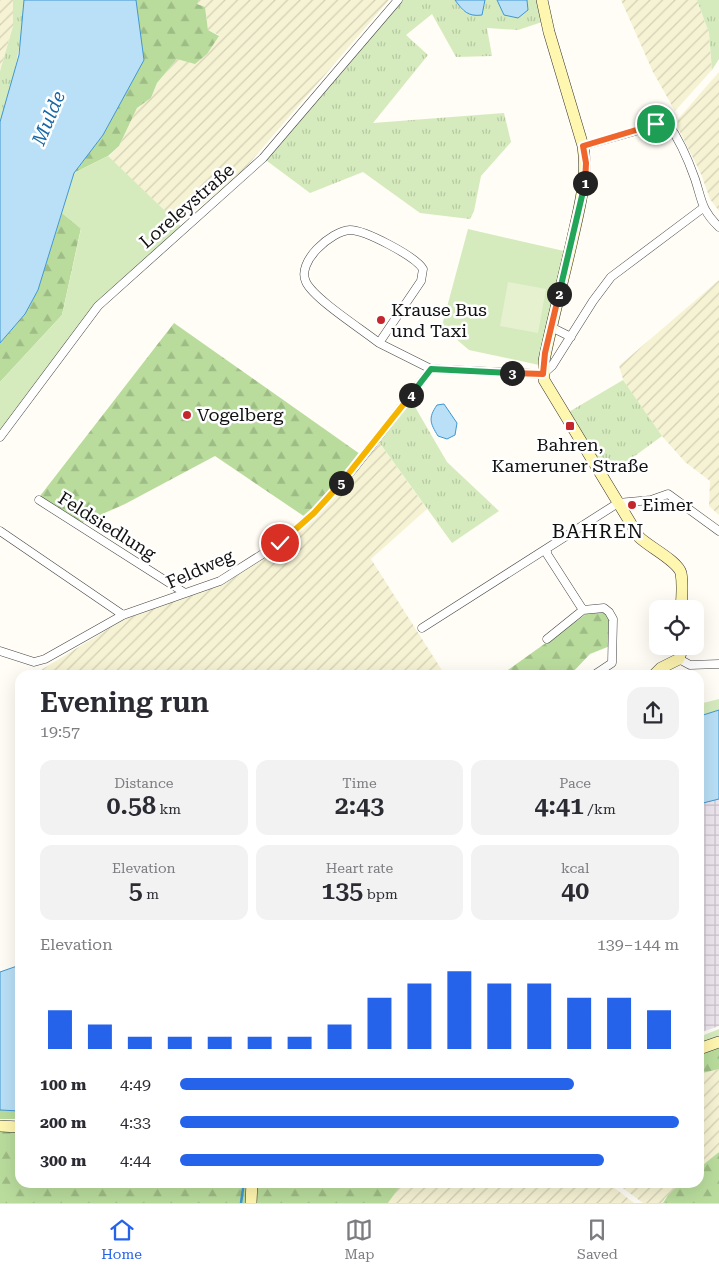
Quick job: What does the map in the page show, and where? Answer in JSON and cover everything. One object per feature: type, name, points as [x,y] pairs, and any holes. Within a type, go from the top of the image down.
[{"type":"street","name":"Loreleystraße","points":[[0,437],[98,306],[263,158],[398,0]]},
{"type":"street","points":[[542,0],[549,32],[583,146],[585,180],[544,361],[543,374],[546,387],[639,536],[649,547],[676,565],[680,572],[681,600]]},
{"type":"street","points":[[583,146],[667,122],[683,150],[695,180],[702,208],[719,226]]},
{"type":"street","points":[[379,343],[421,281],[424,269],[413,258],[363,232],[348,230],[337,234],[327,240],[307,262],[304,273],[305,282],[337,311],[379,343],[431,369],[543,374],[552,366],[593,301],[611,277],[702,208]]},
{"type":"street","points":[[551,327],[571,337]]},
{"type":"street","name":"Feldweg","points":[[0,651],[34,662],[45,659],[123,615],[220,581],[239,570],[280,543],[301,525],[354,468],[431,369]]},
{"type":"street","points":[[422,628],[618,503],[651,500],[668,494],[719,531]]},
{"type":"street","name":"Feldsiedlung","points":[[39,500],[184,594]]},
{"type":"street","points":[[0,531],[123,615]]},
{"type":"street","points":[[547,549],[548,554],[583,610]]},
{"type":"street","points":[[547,639],[583,610],[604,608],[613,619],[612,663],[602,670]]},
{"type":"street","points":[[659,670],[679,659],[680,655]]},
{"type":"street","points":[[679,659],[690,665],[719,664]]},
{"type":"street","points":[[704,1047],[719,1042]]},
{"type":"street","points":[[0,1126],[15,1127]]},
{"type":"street","points":[[251,1203],[252,1188]]},
{"type":"shaded area","points":[[0,0],[13,0],[13,26],[0,71]]},
{"type":"shaded area","points":[[199,0],[389,0],[247,166],[212,197],[178,223],[108,157],[119,146],[137,108],[151,98],[157,83],[177,59],[187,60],[219,35],[208,30],[205,7],[197,4]]},
{"type":"shaded area","points":[[621,0],[697,0],[709,33],[712,70],[675,111],[653,72]]},
{"type":"shaded area","points":[[719,72],[719,211],[710,199],[701,174],[678,128],[678,119]]},
{"type":"shaded area","points":[[719,280],[719,515],[709,506],[710,481],[685,462],[662,436],[624,382],[619,366]]},
{"type":"shaded area","points":[[379,442],[427,509],[371,559],[442,670],[41,670],[123,620],[231,579],[284,545],[311,521],[367,459]]},
{"type":"shaded area","points":[[719,799],[719,1026],[704,1031],[704,803]]},
{"type":"shaded area","points":[[719,1069],[719,1152],[704,1164],[704,1073]]},
{"type":"shaded area","points":[[398,1188],[614,1188],[634,1203],[388,1203]]},
{"type":"shaded area","points":[[623,1188],[676,1188],[665,1198],[663,1203],[643,1203]]},
{"type":"green space","points":[[13,0],[24,0],[22,31],[13,77],[0,122],[0,71],[13,26]]},
{"type":"green space","points":[[136,0],[199,0],[197,4],[205,7],[208,30],[219,36],[207,54],[195,64],[177,59],[157,83],[151,98],[137,108],[119,146],[108,156],[74,173],[103,135],[144,60]]},
{"type":"green space","points":[[398,0],[455,0],[463,11],[485,5],[485,0],[497,0],[504,15],[528,10],[527,0],[539,0],[542,22],[518,30],[487,28],[492,56],[456,57],[432,14],[406,35],[428,55],[373,123],[504,113],[511,142],[481,176],[474,211],[470,219],[420,213],[363,172],[310,193],[263,158]]},
{"type":"green space","points":[[697,0],[719,0],[719,59],[712,70],[709,33]]},
{"type":"green space","points":[[108,156],[184,229],[117,288],[0,437],[0,382],[62,315],[81,229],[62,213],[74,173]]},
{"type":"green space","points":[[62,213],[81,228],[62,315],[0,382],[0,343],[25,314],[38,290]]},
{"type":"green space","points":[[468,229],[564,251],[539,365],[469,350],[455,338],[440,333]]},
{"type":"green space","points":[[508,282],[546,289],[538,333],[500,326]]},
{"type":"green space","points":[[174,323],[367,459],[311,521],[215,456],[125,504],[82,523],[40,496]]},
{"type":"green space","points":[[623,380],[662,436],[606,477],[567,413]]},
{"type":"green space","points":[[411,400],[447,462],[499,511],[452,543],[379,442]]},
{"type":"green space","points":[[601,611],[607,614],[610,622],[610,646],[590,654],[575,670],[508,670],[589,612]]},
{"type":"green space","points":[[719,699],[719,710],[704,715],[704,703]]},
{"type":"green space","points":[[719,1029],[719,1040],[704,1045],[704,1035]]},
{"type":"green space","points":[[719,1046],[719,1069],[704,1073],[704,1050]]},
{"type":"green space","points":[[0,1110],[15,1111],[15,1119],[0,1119]]},
{"type":"green space","points":[[0,1130],[15,1131],[15,1188],[398,1188],[388,1203],[0,1203]]},
{"type":"green space","points":[[719,1152],[719,1203],[663,1203],[676,1188],[704,1188],[704,1164]]},
{"type":"water","name":"Mulde","points":[[24,0],[136,0],[144,60],[103,135],[74,173],[38,290],[25,314],[0,343],[0,122],[19,55]]},
{"type":"water","points":[[455,0],[485,0],[482,15],[469,14]]},
{"type":"water","points":[[497,0],[527,0],[528,10],[518,18],[504,15]]},
{"type":"water","points":[[444,404],[457,423],[455,435],[447,439],[438,436],[431,420],[432,413],[437,405]]},
{"type":"water","points":[[719,710],[719,799],[704,803],[704,715]]},
{"type":"water","points":[[15,967],[15,1111],[0,1110],[0,972]]},
{"type":"waterway","points":[[241,1203],[243,1188]]},
{"type":"place","name":"Krause Bus und Taxi","points":[[381,320]]},
{"type":"place","name":"Vogelberg","points":[[187,415]]},
{"type":"place","name":"Bahren, Kameruner Straße","points":[[570,426]]},
{"type":"place","name":"Eimer","points":[[632,505]]},
{"type":"district","name":"BAHREN","points":[[598,531]]},
{"type":"route","points":[[280,543],[314,513],[354,468],[431,369],[543,374],[545,353],[585,180],[586,163],[583,146],[656,124]]}]
